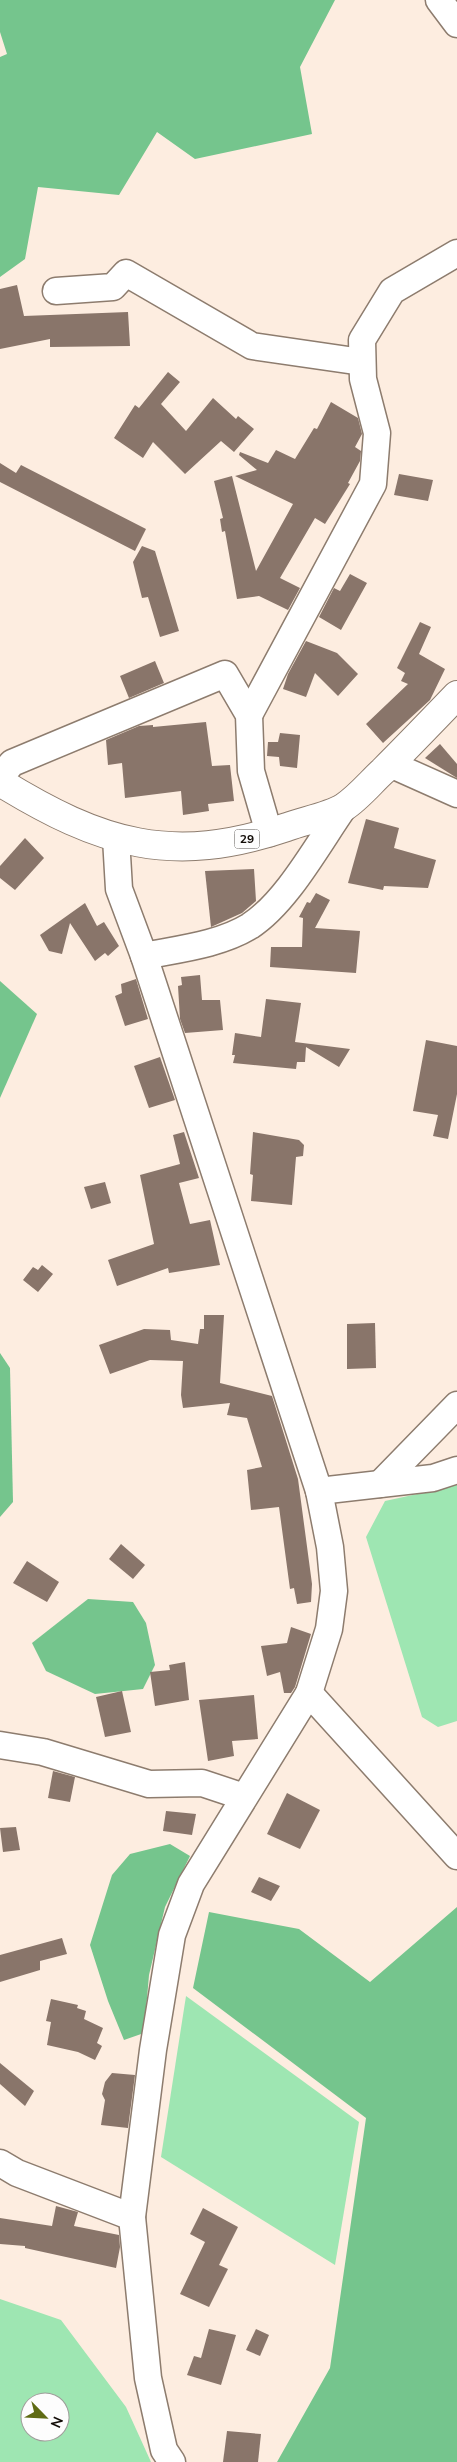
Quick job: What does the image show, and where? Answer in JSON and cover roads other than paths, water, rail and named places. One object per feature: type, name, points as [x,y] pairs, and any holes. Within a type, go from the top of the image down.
[{"type":"main road","name":"29","points":[[0,782],[54,813],[116,838],[151,845],[186,848],[213,845],[269,833],[344,807],[390,764],[457,695]]},
{"type":"street","points":[[439,0],[457,24]]},
{"type":"street","points":[[249,715],[373,484],[376,433],[363,379],[362,340],[392,291],[457,254]]},
{"type":"street","points":[[56,291],[113,287],[126,273],[252,346],[362,362]]},
{"type":"street","points":[[0,777],[12,763],[225,674],[249,715],[251,771],[269,833]]},
{"type":"street","points":[[390,764],[457,794]]},
{"type":"street","points":[[144,956],[208,943],[248,927],[271,910],[344,807]]},
{"type":"street","points":[[116,838],[119,889],[144,956],[319,1491],[330,1547],[334,1591],[329,1629],[309,1693],[191,1884],[172,1935],[153,2050],[132,2217],[148,2378],[164,2450],[172,2462]]},
{"type":"street","points":[[380,1484],[457,1405]]},
{"type":"street","points":[[319,1491],[433,1478],[457,1470]]},
{"type":"street","points":[[309,1693],[457,1856]]},
{"type":"street","points":[[0,1745],[43,1752],[149,1784],[202,1784],[244,1797]]},
{"type":"street","points":[[0,2163],[17,2174],[132,2217]]}]
